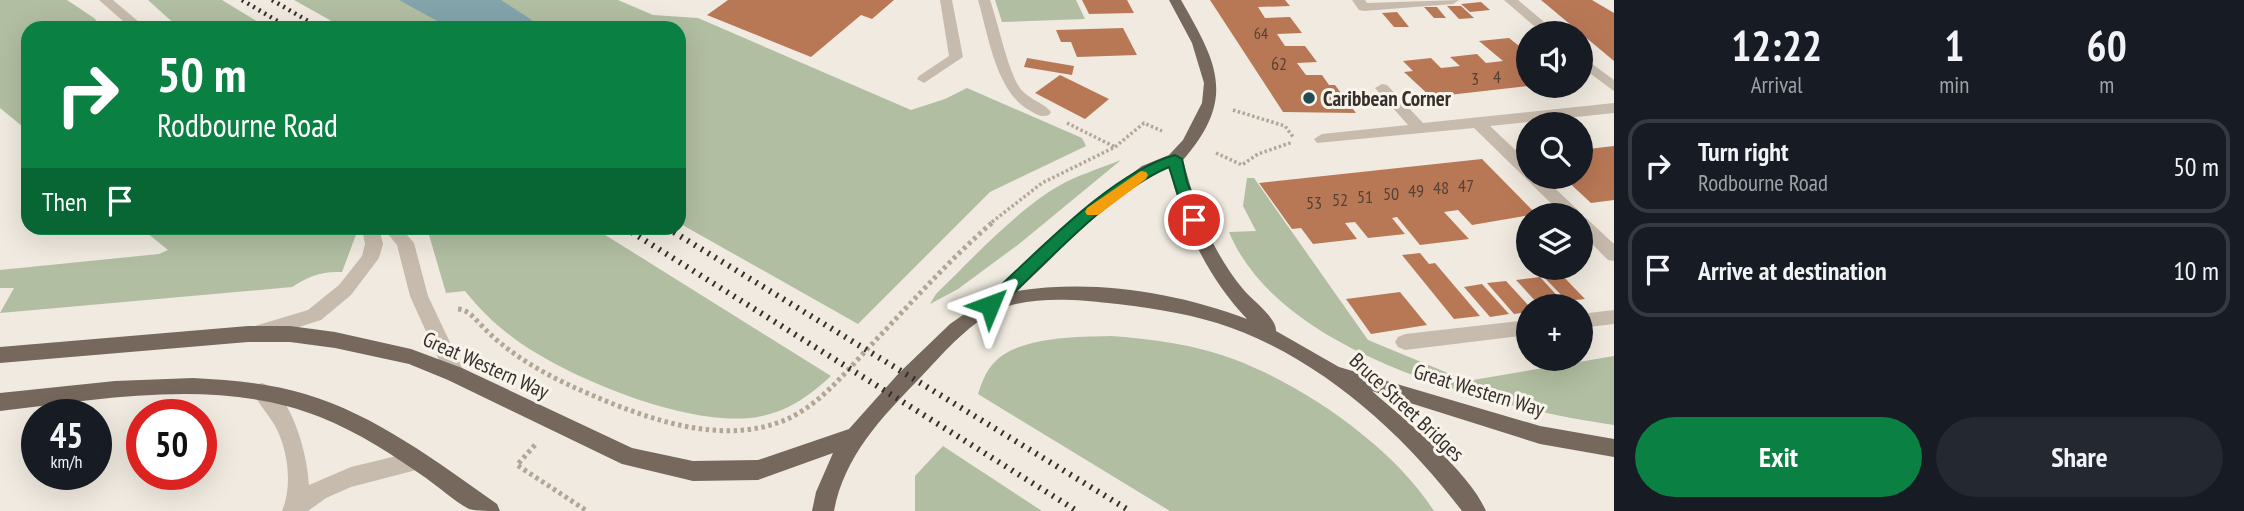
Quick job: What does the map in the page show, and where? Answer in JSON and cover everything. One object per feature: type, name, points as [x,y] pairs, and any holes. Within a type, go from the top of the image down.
[{"type":"main road","points":[[823,511],[833,475],[855,436],[934,352],[1096,208],[1148,170],[1175,159],[1189,142],[1209,103],[1211,83],[1199,43],[1175,0]]},
{"type":"main road","points":[[1175,159],[1188,204],[1214,264],[1240,301],[1280,339]]},
{"type":"main road","name":"Bruce Street Bridges","points":[[990,305],[1055,294],[1150,299],[1239,322],[1280,339],[1332,370],[1367,398],[1433,460],[1475,511]]},
{"type":"main road","name":"Great Western Way","points":[[0,355],[248,334],[290,334],[363,345],[455,373],[629,457],[693,471],[758,470],[855,436]]},
{"type":"main road","name":"Great Western Way","points":[[1332,370],[1520,429],[1614,448]]},
{"type":"main road","points":[[0,402],[142,388],[262,391],[309,404],[356,426],[417,461],[489,511]]},
{"type":"street","points":[[106,0],[131,21]]},
{"type":"street","points":[[924,79],[956,57],[946,0]]},
{"type":"street","points":[[984,0],[1011,86],[1025,102],[1045,112]]},
{"type":"street","points":[[1358,0],[1364,7],[1453,0]]},
{"type":"street","points":[[1510,0],[1535,21]]},
{"type":"street","points":[[1593,70],[1614,87]]},
{"type":"street","points":[[1382,88],[1420,129]]},
{"type":"street","points":[[1322,139],[1614,108]]},
{"type":"street","points":[[1478,123],[1516,159]]},
{"type":"street","points":[[1546,189],[1560,203]]},
{"type":"street","points":[[248,334],[282,327],[314,315],[327,306],[360,273],[370,258],[372,235]]},
{"type":"street","points":[[398,235],[405,243],[419,296],[455,373]]},
{"type":"street","points":[[1593,235],[1614,255]]},
{"type":"street","points":[[1593,319],[1614,317]]},
{"type":"street","points":[[1405,342],[1516,328]]},
{"type":"street","points":[[262,391],[283,419],[293,439],[298,466],[295,509]]},
{"type":"street","points":[[295,509],[342,480],[417,461]]},
{"type":"path","points":[[425,307],[466,310],[508,350],[565,383],[624,408],[714,429],[740,430],[774,425],[803,410],[833,385],[954,257],[993,221],[1058,173],[1115,148],[1144,123],[1242,165],[1258,154],[1296,141],[1285,126],[1209,103]]},
{"type":"path","points":[[1045,112],[1115,148]]},
{"type":"green space","points":[[0,0],[67,0],[94,18],[97,21],[21,21],[21,125],[0,108]]},
{"type":"green space","points":[[148,0],[222,0],[256,21],[171,21]]},
{"type":"green space","points":[[294,0],[618,0],[653,15],[698,18],[911,110],[945,99],[967,88],[1082,138],[1086,146],[990,192],[858,324],[686,227],[686,21],[332,21]]},
{"type":"green space","points":[[995,0],[1076,0],[1085,19],[1002,22]]},
{"type":"green space","points":[[1121,160],[1019,244],[958,289],[930,304],[936,294],[994,237],[1041,197],[1072,179]]},
{"type":"green space","points":[[1247,178],[1254,178],[1368,340],[1467,381],[1526,371],[1593,371],[1593,360],[1614,356],[1614,425],[1510,405],[1453,389],[1396,368],[1342,343],[1294,312],[1255,275],[1229,232],[1256,231],[1243,206]]},
{"type":"green space","points":[[150,235],[356,235],[342,272],[316,275],[292,287],[0,313],[14,288],[0,288],[0,270],[159,254],[168,250]]},
{"type":"green space","points":[[429,235],[605,235],[831,376],[799,401],[782,410],[762,416],[734,419],[702,416],[631,397],[563,368],[534,352],[498,326],[465,291],[446,293]]},
{"type":"green space","points":[[1111,336],[1206,350],[1236,360],[1291,386],[1372,442],[1417,487],[1434,511],[1170,511],[978,394],[992,365],[1016,348],[1048,340]]},
{"type":"green space","points":[[943,446],[1042,511],[915,511],[915,476]]},
{"type":"water","points":[[399,0],[501,0],[533,21],[437,21]]},
{"type":"building","points":[[728,0],[894,0],[872,19],[861,15],[811,57],[707,15]]},
{"type":"building","points":[[1082,0],[1127,0],[1134,13],[1089,14]]},
{"type":"building","points":[[1210,0],[1285,0],[1290,6],[1258,7],[1265,18],[1290,17],[1302,33],[1277,34],[1285,46],[1305,46],[1317,62],[1297,63],[1306,75],[1322,75],[1329,85],[1335,85],[1356,113],[1283,112]]},
{"type":"building","points":[[1541,0],[1592,0],[1614,13],[1614,61],[1593,43],[1593,21],[1566,21]]},
{"type":"building","points":[[1481,2],[1490,10],[1470,12],[1461,4]]},
{"type":"building","points":[[1447,6],[1461,6],[1474,18],[1459,19]]},
{"type":"building","points":[[1424,7],[1437,7],[1446,18],[1434,18]]},
{"type":"building","points":[[1397,12],[1409,27],[1394,27],[1382,13]]},
{"type":"building","points":[[1123,28],[1137,55],[1077,57],[1071,42],[1061,42],[1056,30]]},
{"type":"building","points":[[1509,38],[1516,44],[1516,87],[1431,97],[1404,72],[1413,71],[1403,61],[1431,58],[1441,68],[1460,66],[1450,57],[1477,54],[1486,63],[1503,61],[1479,41]]},
{"type":"building","points":[[1027,58],[1074,66],[1072,75],[1024,67]]},
{"type":"building","points":[[1060,75],[1109,99],[1085,119],[1035,93]]},
{"type":"building","points":[[1614,146],[1614,200],[1591,203],[1576,189],[1593,189],[1593,148]]},
{"type":"building","points":[[1482,159],[1525,203],[1516,203],[1516,217],[1472,225],[1458,210],[1444,212],[1469,239],[1420,245],[1397,217],[1392,218],[1405,234],[1368,238],[1355,222],[1345,223],[1357,239],[1313,244],[1301,228],[1292,229],[1259,183]]},
{"type":"building","points":[[1420,253],[1429,264],[1435,263],[1480,316],[1454,319],[1402,255]]},
{"type":"building","points":[[1516,280],[1543,280],[1556,294],[1529,294]]},
{"type":"building","points":[[1547,280],[1567,280],[1580,294],[1560,294]]},
{"type":"building","points":[[1506,281],[1518,294],[1516,314],[1514,314],[1487,283]]},
{"type":"building","points":[[1482,284],[1509,314],[1490,317],[1464,287]]},
{"type":"building","points":[[1400,292],[1427,325],[1371,334],[1346,299]]},
{"type":"railway","points":[[242,0],[277,21]]},
{"type":"railway","points":[[272,0],[308,21]]},
{"type":"railway","points":[[636,235],[1077,511]]},
{"type":"railway","points":[[678,235],[1130,511]]},
{"type":"slow traffic","points":[[1093,212],[1141,175]]},
{"type":"place","name":"Caribbean Corner","points":[[1309,98]]},
{"type":"route","points":[[990,305],[1096,208],[1148,170],[1175,159],[1194,220]]}]
